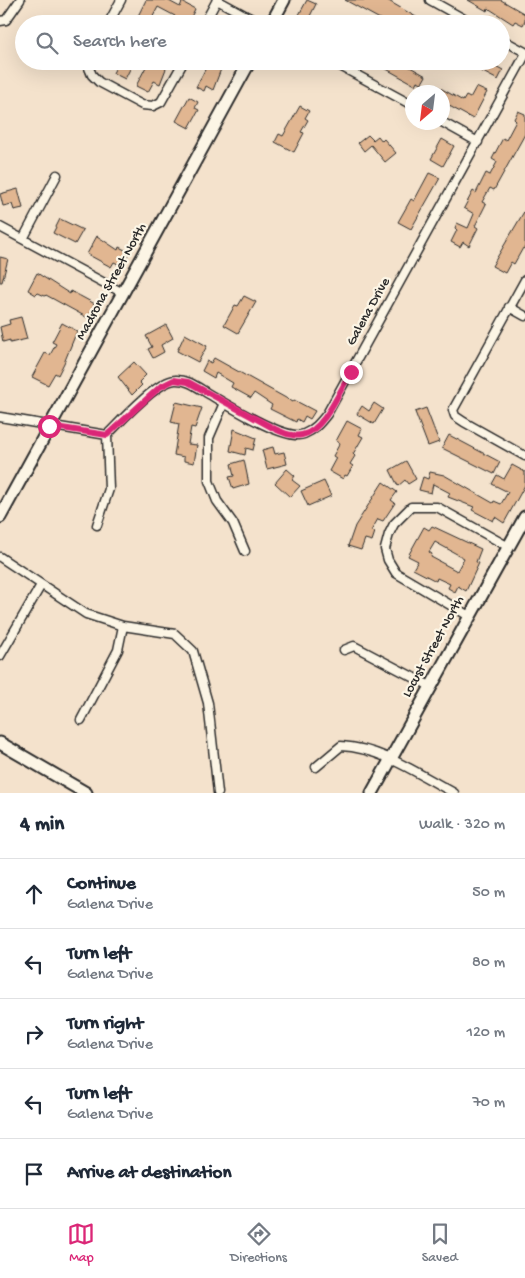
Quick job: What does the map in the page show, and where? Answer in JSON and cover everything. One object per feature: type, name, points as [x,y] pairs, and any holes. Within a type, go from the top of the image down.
[{"type":"street","points":[[1,21],[15,10],[20,0]]},
{"type":"street","points":[[113,15],[121,0]]},
{"type":"street","points":[[209,15],[217,0],[245,15]]},
{"type":"street","points":[[276,15],[284,0]]},
{"type":"street","points":[[430,0],[457,15]]},
{"type":"street","points":[[510,44],[525,53]]},
{"type":"street","name":"Galena Drive","points":[[107,435],[160,387],[174,380],[188,382],[224,403],[289,435],[303,435],[317,426],[327,414],[478,142],[525,53]]},
{"type":"street","points":[[90,70],[99,82],[142,105],[152,106],[162,102],[179,70]]},
{"type":"street","name":"Madrona Street North","points":[[0,517],[245,70]]},
{"type":"street","points":[[348,70],[405,101]]},
{"type":"street","points":[[450,126],[478,142]]},
{"type":"street","points":[[23,239],[57,175]]},
{"type":"street","points":[[0,227],[123,293]]},
{"type":"street","points":[[525,280],[452,410],[455,416],[464,422],[525,456]]},
{"type":"street","points":[[509,307],[525,316]]},
{"type":"street","points":[[224,403],[209,438],[209,481],[217,500],[233,523],[245,551]]},
{"type":"street","points":[[0,417],[107,435],[109,489],[97,525]]},
{"type":"street","points":[[469,616],[396,573],[388,560],[385,549],[394,524],[411,507],[436,506],[507,546]]},
{"type":"street","name":"Locust Street North","points":[[372,793],[507,546],[525,517]]},
{"type":"street","points":[[0,557],[86,614],[123,626],[175,634],[193,650],[208,703],[218,793]]},
{"type":"street","points":[[0,656],[41,585]]},
{"type":"street","points":[[81,720],[118,650],[123,626]]},
{"type":"street","points":[[344,650],[354,646],[430,686]]},
{"type":"street","points":[[0,743],[86,793]]},
{"type":"street","points":[[316,767],[341,746],[361,747],[390,759],[454,793]]},
{"type":"building","points":[[146,0],[167,0],[180,7],[182,2],[195,9],[192,15],[173,15],[158,7],[154,15],[138,15]]},
{"type":"building","points":[[307,0],[316,4],[310,15],[299,15]]},
{"type":"building","points":[[345,0],[387,0],[413,15],[372,15]]},
{"type":"building","points":[[468,0],[501,0],[525,14],[525,21],[523,25],[515,21],[513,24],[510,22],[510,15],[499,15],[488,8],[487,11]]},
{"type":"building","points":[[114,70],[130,70],[125,79],[113,73]]},
{"type":"building","points":[[144,70],[165,70],[160,84],[154,81],[148,92],[136,86]]},
{"type":"building","points":[[205,70],[221,70],[213,90],[206,86],[204,91],[196,87]]},
{"type":"building","points":[[388,70],[415,70],[426,76],[422,83],[417,81],[415,85]]},
{"type":"building","points":[[479,70],[503,70],[498,80]]},
{"type":"building","points":[[476,87],[487,92],[473,119],[450,106],[450,94],[463,101],[466,96],[470,98]]},
{"type":"building","points":[[189,97],[198,102],[195,108],[199,110],[189,128],[176,121]]},
{"type":"building","points":[[300,106],[309,111],[305,118],[308,120],[301,132],[304,133],[294,152],[275,142],[279,134],[283,136]]},
{"type":"building","points":[[518,111],[525,114],[525,134],[494,190],[490,188],[482,202],[486,204],[475,226],[478,228],[469,246],[463,242],[460,247],[451,242],[457,230],[455,228],[457,223],[468,228],[474,214],[464,208],[473,191],[476,193],[486,173],[490,175],[497,162],[492,159],[503,138],[506,140],[516,121],[514,119]]},
{"type":"building","points":[[368,135],[373,140],[378,136],[382,141],[384,139],[396,153],[385,162],[371,145],[364,151],[358,143]]},
{"type":"building","points":[[442,139],[454,146],[443,166],[431,159]]},
{"type":"building","points":[[429,173],[440,178],[411,229],[398,222],[411,199],[414,201]]},
{"type":"building","points":[[18,189],[23,208],[14,210],[12,204],[3,206],[0,194]]},
{"type":"building","points":[[525,210],[525,249],[523,248],[514,264],[511,262],[505,273],[492,266]]},
{"type":"building","points":[[60,219],[83,230],[75,244],[53,233]]},
{"type":"building","points":[[97,236],[118,250],[119,247],[129,252],[122,266],[114,262],[111,267],[87,254]]},
{"type":"building","points":[[0,257],[8,259],[2,282],[0,282]]},
{"type":"building","points":[[37,273],[70,294],[71,291],[95,304],[88,318],[46,295],[38,293],[36,295],[28,290]]},
{"type":"building","points":[[244,296],[256,302],[238,333],[224,325],[235,305],[238,306]]},
{"type":"building","points":[[21,317],[27,339],[10,343],[10,340],[3,342],[0,327],[10,324],[9,320]]},
{"type":"building","points":[[62,323],[77,331],[58,375],[55,373],[48,385],[32,377],[45,353],[50,355],[56,344],[52,342]]},
{"type":"building","points":[[166,325],[173,338],[161,345],[164,352],[153,358],[148,349],[152,347],[146,336]]},
{"type":"building","points":[[185,334],[207,346],[198,362],[177,351]]},
{"type":"building","points":[[214,358],[293,402],[294,400],[315,411],[310,419],[305,416],[302,422],[297,419],[296,422],[270,409],[272,405],[254,393],[251,398],[231,387],[233,383],[216,373],[214,378],[202,371],[207,361],[211,363]]},
{"type":"building","points":[[134,362],[146,375],[139,382],[142,385],[132,395],[118,377]]},
{"type":"building","points":[[176,402],[202,408],[195,428],[191,427],[188,444],[197,445],[194,463],[184,461],[184,457],[174,455],[179,424],[171,422]]},
{"type":"building","points":[[374,403],[383,409],[374,424],[357,414],[362,406],[369,411]]},
{"type":"building","points":[[426,408],[439,442],[428,446],[415,412]]},
{"type":"building","points":[[347,421],[362,429],[359,435],[363,437],[353,454],[355,456],[350,464],[353,466],[343,479],[329,471],[336,458],[333,456],[340,443],[336,441]]},
{"type":"building","points":[[234,429],[256,438],[253,450],[246,448],[245,455],[230,451]]},
{"type":"building","points":[[449,435],[500,462],[494,474],[442,448]]},
{"type":"building","points":[[273,447],[275,454],[284,452],[287,464],[267,469],[262,450]]},
{"type":"building","points":[[244,460],[249,484],[233,489],[229,477],[234,476],[231,464]]},
{"type":"building","points":[[406,461],[416,479],[408,484],[405,480],[398,486],[390,470]]},
{"type":"building","points":[[512,465],[525,472],[525,485],[504,523],[495,517],[493,521],[472,510],[474,507],[448,497],[450,493],[433,484],[431,493],[419,490],[423,477],[428,479],[430,472],[444,475],[493,503],[494,501],[501,504],[508,492],[492,484],[497,475],[504,479]]},
{"type":"building","points":[[287,469],[295,476],[292,480],[300,486],[290,497],[275,483]]},
{"type":"building","points":[[324,481],[331,496],[308,506],[301,491]]},
{"type":"building","points":[[383,482],[397,492],[391,500],[395,503],[383,521],[378,519],[371,531],[375,532],[372,541],[365,539],[361,550],[348,546],[355,526]]},
{"type":"building","points":[[432,526],[481,549],[476,562],[479,563],[466,591],[458,586],[455,592],[448,588],[450,584],[437,578],[436,581],[413,569],[418,561],[408,556],[424,527],[429,530]],"holes":[[[435,542],[464,558],[457,571],[431,557],[432,554],[429,552]]]},
{"type":"route","points":[[49,426],[107,435],[160,387],[174,380],[188,382],[224,403],[289,435],[303,435],[317,426],[327,414],[351,372]]}]
